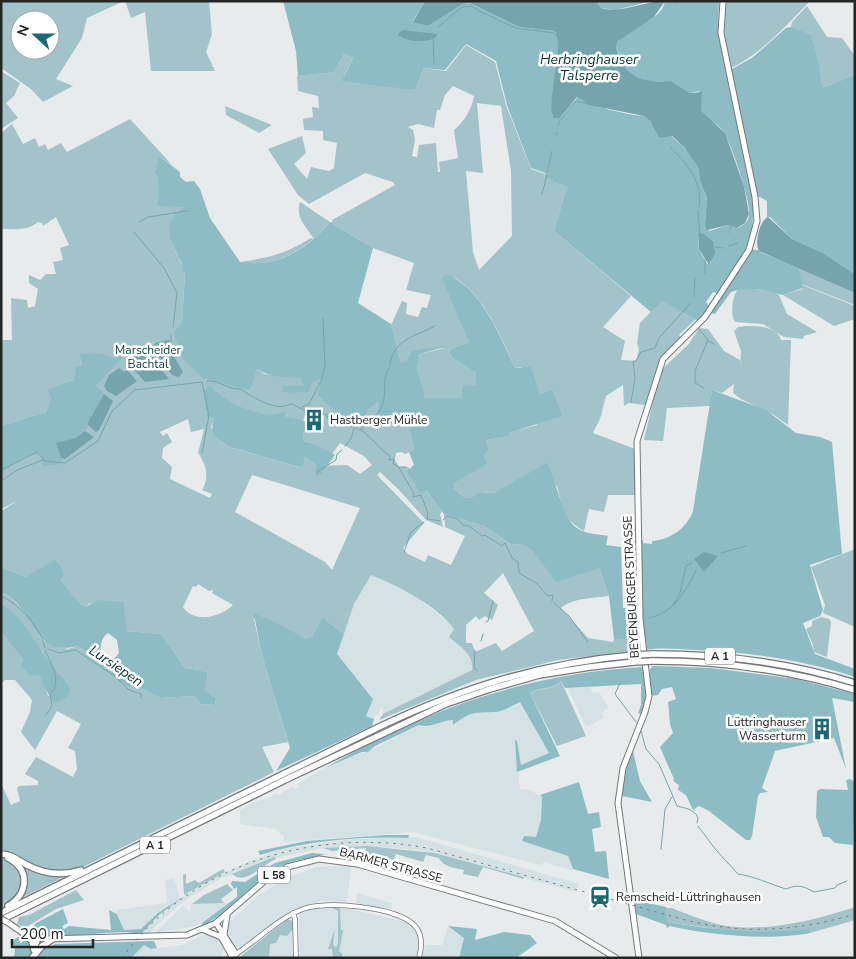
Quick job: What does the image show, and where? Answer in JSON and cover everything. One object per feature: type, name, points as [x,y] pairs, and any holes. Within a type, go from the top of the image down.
[{"type":"highway","name":"A 1","points":[[1,913],[290,770],[444,698],[489,682],[563,664],[653,654],[700,655],[759,660],[814,671],[855,683]]},
{"type":"highway","name":"A 1","points":[[3,920],[289,778],[446,704],[490,689],[566,670],[653,661],[699,662],[758,668],[813,678],[855,690]]},
{"type":"highway","points":[[1,855],[12,856],[34,868],[53,873],[72,872],[100,864]]},
{"type":"highway","points":[[1,855],[16,863],[24,881],[24,890],[19,898],[1,913]]},
{"type":"highway","points":[[23,933],[32,941],[34,954]]},
{"type":"highway","points":[[34,954],[40,938]]},
{"type":"highway","points":[[34,954],[52,939]]},
{"type":"main road","name":"BEYENBURGER STRASSE","points":[[640,958],[618,803],[624,763],[647,706],[649,696],[641,628],[636,449],[638,436],[662,362],[708,313],[746,255],[755,232],[756,202],[721,33],[722,1]]},
{"type":"main road","name":"BARMER STRASSE","points":[[52,939],[169,937],[204,930],[228,915],[268,878],[287,867],[309,860],[334,860],[435,886],[555,922],[616,958]]},
{"type":"main road","points":[[223,936],[228,915]]},
{"type":"main road","name":"L 58","points":[[3,920],[23,933],[52,939]]},
{"type":"main road","points":[[215,924],[233,956]]},
{"type":"main road","points":[[204,930],[223,936]]},
{"type":"street","points":[[233,956],[280,919],[312,906],[337,904],[401,917],[409,921],[418,931],[421,944],[419,958]]},
{"type":"street","points":[[293,913],[296,919],[296,958]]},
{"type":"shaded area","points":[[283,1],[425,1],[413,21],[428,26],[463,4],[470,3],[519,27],[554,31],[559,40],[552,116],[560,118],[578,97],[598,107],[644,116],[650,121],[659,138],[670,135],[688,151],[698,167],[707,200],[705,222],[709,231],[728,225],[738,228],[746,223],[749,216],[744,185],[731,147],[723,131],[706,117],[700,109],[702,96],[699,91],[690,93],[671,81],[646,82],[631,74],[622,64],[616,45],[627,33],[657,15],[665,1],[719,1],[718,33],[752,191],[753,222],[747,246],[727,280],[717,293],[713,292],[706,302],[709,306],[699,321],[662,301],[651,312],[554,231],[564,196],[569,187],[556,183],[546,176],[545,173],[531,168],[507,105],[496,61],[466,44],[445,70],[424,68],[415,90],[342,81],[353,58],[344,54],[334,72],[298,76],[296,51]],"holes":[[[704,234],[713,241],[711,263],[707,264],[699,249],[698,237]]]},
{"type":"shaded area","points":[[596,1],[651,1],[616,10],[601,8]]},
{"type":"shaded area","points":[[791,27],[811,35],[820,66],[822,86],[826,87],[855,74],[855,274],[823,253],[792,239],[770,217],[767,217],[767,201],[756,195],[730,70],[752,58],[786,28]]},
{"type":"shaded area","points":[[159,156],[180,172],[180,177],[186,182],[194,181],[200,189],[210,218],[240,262],[266,262],[290,255],[311,241],[330,222],[373,248],[358,303],[391,324],[401,363],[406,361],[412,350],[447,346],[420,354],[417,369],[425,398],[462,398],[463,386],[475,385],[476,373],[452,358],[449,350],[469,342],[442,278],[447,274],[471,291],[496,328],[515,368],[531,367],[540,394],[552,389],[562,416],[509,433],[509,436],[486,440],[488,449],[484,455],[487,464],[453,484],[455,490],[465,498],[472,497],[479,492],[493,493],[547,463],[572,524],[592,534],[608,536],[606,545],[621,547],[623,608],[637,608],[639,639],[614,639],[609,596],[599,568],[556,582],[534,552],[524,545],[511,544],[484,526],[444,514],[426,490],[420,493],[407,471],[414,465],[409,452],[414,450],[408,422],[397,428],[377,414],[378,402],[368,410],[364,419],[352,422],[328,405],[318,395],[321,379],[313,381],[308,393],[283,392],[283,386],[304,386],[300,378],[273,376],[257,369],[250,390],[204,379],[181,357],[174,332],[182,323],[185,272],[182,271],[182,264],[169,238],[170,223],[175,214],[185,207],[157,206],[158,176],[155,173]]},
{"type":"shaded area","points":[[753,249],[799,268],[803,288],[783,295],[758,289],[737,290],[731,292],[715,314],[710,313]]},
{"type":"shaded area","points":[[80,353],[103,354],[116,359],[118,356],[124,356],[95,386],[103,391],[104,394],[87,423],[88,427],[78,437],[56,444],[62,459],[61,464],[43,466],[40,453],[21,458],[1,474],[1,426],[46,412],[51,399],[46,389],[74,380],[76,367],[82,365]]},
{"type":"shaded area","points":[[210,386],[222,397],[246,409],[271,415],[286,411],[285,417],[304,421],[316,427],[315,430],[304,429],[303,441],[315,444],[335,455],[320,475],[315,473],[317,466],[305,457],[302,468],[230,447],[215,436],[212,428],[214,418],[206,417],[203,390]]},
{"type":"shaded area","points":[[712,390],[766,410],[796,433],[820,437],[832,442],[842,554],[810,565],[823,610],[820,616],[803,623],[815,654],[855,669],[855,677],[816,666],[756,655],[676,649],[645,650],[641,597],[641,540],[643,540],[643,543],[652,544],[652,541],[671,536],[687,523],[693,511]]},
{"type":"shaded area","points":[[55,560],[61,566],[64,575],[61,579],[82,605],[87,606],[99,600],[124,602],[126,631],[161,634],[185,668],[208,673],[205,691],[216,698],[215,705],[200,704],[195,696],[160,698],[136,686],[128,687],[114,678],[78,646],[62,648],[51,645],[42,638],[21,608],[1,592],[1,567],[26,577]],"holes":[[[108,633],[117,640],[119,653],[115,658],[107,659],[100,655],[101,643],[105,635]]]},
{"type":"shaded area","points":[[371,575],[417,597],[450,624],[454,629],[449,637],[471,656],[473,664],[472,670],[407,704],[383,714],[382,707],[374,719],[366,716],[373,698],[337,654],[354,604]]},
{"type":"shaded area","points":[[1,603],[20,619],[43,653],[68,684],[70,690],[67,697],[55,703],[38,675],[30,676],[21,666],[23,659],[1,631]]},
{"type":"shaded area","points":[[254,614],[306,638],[312,636],[322,617],[344,634],[337,654],[373,699],[366,716],[374,719],[372,726],[276,771],[290,748],[261,652]]},
{"type":"shaded area","points":[[653,666],[711,668],[796,679],[855,694],[855,702],[832,698],[846,769],[834,738],[775,751],[762,788],[768,792],[760,793],[758,796],[752,836],[750,840],[746,840],[709,811],[699,806],[693,810],[686,795],[678,790],[679,785],[673,781],[674,779],[660,747],[673,733],[670,724],[668,702],[676,699],[672,687],[662,689],[658,695],[650,696],[650,669]]},
{"type":"shaded area","points":[[643,667],[646,699],[642,715],[638,713],[641,705],[641,684],[565,688],[561,681],[554,686],[530,693],[560,756],[517,772],[515,740],[517,741],[521,765],[549,753],[520,702],[500,711],[468,715],[453,725],[453,720],[427,726],[419,725],[375,746],[368,752],[362,752],[325,768],[401,728],[478,698],[517,686],[558,677]]},
{"type":"shaded area","points":[[590,687],[593,693],[599,692],[608,707],[602,713],[604,718],[586,727],[568,688]]},
{"type":"shaded area","points":[[520,702],[549,754],[521,765],[517,741],[515,741],[520,789],[530,790],[542,797],[541,820],[536,837],[523,841],[568,856],[573,871],[545,862],[540,865],[413,832],[284,842],[284,836],[275,829],[240,824],[240,811],[253,802],[266,799],[277,793],[279,795],[292,786],[294,789],[299,787],[297,784],[325,768],[375,748],[419,725],[426,727],[444,720],[454,720],[454,724],[464,716],[482,711],[496,712]]},
{"type":"shaded area","points":[[632,747],[640,781],[652,802],[622,796],[624,769]]},
{"type":"shaded area","points":[[850,779],[855,782],[853,845],[835,843],[829,837],[823,837],[816,817],[817,791],[820,789],[848,790],[846,780]]},
{"type":"shaded area","points":[[579,782],[588,814],[599,812],[601,827],[592,829],[595,852],[606,851],[609,879],[573,869],[568,856],[522,841],[524,836],[536,837],[541,820],[542,797],[540,795]]},
{"type":"shaded area","points":[[409,835],[408,838],[333,840],[296,846],[260,855],[258,851],[307,841]]},
{"type":"shaded area","points":[[416,837],[579,884],[576,892],[419,850],[367,846],[323,848],[263,861],[222,878],[184,901],[147,934],[141,934],[180,899],[214,878],[247,862],[283,849],[343,840]]},
{"type":"shaded area","points":[[312,853],[325,854],[290,862],[277,868],[222,913],[202,926],[202,923],[237,897],[237,887],[234,889],[231,884],[232,881],[245,882],[275,863]]},
{"type":"shaded area","points":[[351,866],[347,902],[321,901],[297,908],[276,920],[241,948],[236,947],[228,932],[228,924],[255,898],[284,879],[316,867]]},
{"type":"shaded area","points":[[174,878],[180,898],[141,929],[124,930],[116,910],[167,903],[165,880]]},
{"type":"shaded area","points":[[357,893],[392,903],[391,912],[356,903]]},
{"type":"shaded area","points":[[186,895],[159,915],[141,934],[113,932],[57,936],[43,935],[30,931],[36,923],[63,909],[68,923],[62,926],[64,929],[69,926],[111,930],[109,910],[117,914],[124,930],[141,929],[158,913]]},
{"type":"shaded area","points":[[634,900],[666,907],[667,922],[756,932],[809,929],[810,933],[758,937],[702,932],[670,926],[667,928],[666,925],[636,914]]},
{"type":"shaded area","points":[[192,902],[192,904],[230,903],[196,926],[155,933],[183,905],[188,911],[190,910]]},
{"type":"shaded area","points":[[323,907],[349,909],[406,922],[415,931],[419,939],[417,958],[300,958],[299,914]]},
{"type":"shaded area","points":[[290,919],[293,922],[294,958],[237,958],[270,930]]},
{"type":"shaded area","points":[[448,926],[464,938],[459,958],[422,958],[425,945],[442,945]]},
{"type":"shaded area","points":[[448,926],[477,929],[475,940],[504,932],[530,935],[537,943],[516,958],[459,958],[464,938]]},
{"type":"shaded area","points":[[206,934],[219,940],[224,949],[221,958],[131,958],[144,945],[151,949],[182,945]]},
{"type":"shaded area","points":[[18,937],[44,949],[55,944],[154,941],[157,948],[151,949],[144,945],[131,958],[14,958],[15,946],[10,943]]},
{"type":"green space","points":[[1,1],[124,1],[87,18],[82,38],[56,79],[73,86],[43,102],[31,89],[1,68]]},
{"type":"green space","points":[[125,1],[209,1],[212,34],[206,52],[215,71],[151,71],[145,12],[131,18]]},
{"type":"green space","points":[[723,1],[810,1],[762,48],[729,69],[722,33]]},
{"type":"green space","points":[[807,6],[827,37],[842,38],[855,56],[855,74],[826,87],[822,86],[820,66],[811,37],[791,27],[792,22]]},
{"type":"green space","points":[[466,45],[495,62],[506,105],[531,169],[545,174],[556,183],[570,187],[564,196],[554,231],[631,296],[603,327],[625,341],[621,360],[636,361],[639,350],[637,343],[640,323],[662,300],[696,319],[679,335],[681,338],[660,361],[646,405],[629,403],[624,406],[623,385],[606,396],[600,419],[593,433],[635,449],[636,495],[608,495],[604,512],[589,509],[584,531],[573,523],[565,512],[557,486],[514,482],[493,493],[479,492],[472,497],[465,498],[455,490],[453,484],[486,464],[484,455],[486,440],[508,436],[508,433],[537,425],[552,389],[540,394],[521,367],[515,368],[498,330],[484,307],[466,286],[455,278],[469,342],[449,350],[452,358],[476,373],[475,386],[462,398],[424,398],[417,369],[420,354],[445,348],[412,350],[406,361],[401,363],[391,325],[402,301],[407,303],[406,314],[418,317],[422,307],[427,308],[431,295],[406,290],[414,263],[373,248],[330,222],[395,185],[393,182],[365,173],[309,204],[298,195],[268,149],[302,136],[306,153],[294,164],[307,179],[311,167],[329,171],[334,168],[337,143],[323,140],[323,131],[304,130],[303,119],[313,117],[312,107],[319,108],[318,96],[298,91],[297,76],[334,72],[344,54],[353,58],[344,76],[415,90],[424,68],[446,71]],"holes":[[[453,86],[474,96],[467,115],[454,130],[458,158],[439,162],[440,172],[438,172],[436,143],[419,145],[417,157],[412,156],[415,140],[413,130],[408,127],[418,124],[434,128],[437,110],[440,110],[445,95]],[[477,103],[501,106],[511,171],[512,236],[479,270],[473,252],[466,171],[483,173]]]},
{"type":"green space","points":[[1,71],[20,83],[14,96],[6,103],[18,118],[1,129]]},
{"type":"green space","points":[[225,106],[272,125],[259,133],[226,115]]},
{"type":"green space","name":"Marscheider Bachtal","points":[[130,119],[172,165],[159,156],[157,205],[186,206],[169,238],[185,271],[182,323],[193,366],[206,380],[257,369],[264,374],[300,378],[305,386],[294,392],[308,393],[316,367],[368,410],[378,402],[377,414],[397,428],[408,422],[414,450],[405,454],[401,452],[396,453],[395,460],[399,467],[408,467],[442,511],[440,514],[443,527],[426,520],[380,472],[377,475],[424,523],[403,548],[408,554],[425,562],[428,555],[451,565],[465,536],[445,527],[444,514],[484,526],[511,544],[524,545],[534,552],[599,568],[609,596],[577,600],[561,608],[588,638],[613,642],[614,639],[639,639],[641,650],[558,660],[476,680],[379,720],[383,714],[472,670],[472,665],[469,655],[449,637],[454,629],[437,611],[405,591],[371,575],[354,604],[344,634],[322,617],[312,636],[306,638],[277,624],[254,619],[261,652],[288,742],[262,747],[274,772],[83,867],[70,870],[43,869],[13,854],[1,851],[1,783],[11,805],[20,801],[17,788],[19,786],[38,785],[38,781],[25,774],[36,757],[73,777],[77,769],[75,751],[68,748],[81,724],[57,711],[35,750],[21,732],[30,712],[32,700],[15,680],[5,680],[1,684],[1,631],[38,675],[45,685],[48,696],[68,684],[43,653],[20,619],[1,603],[1,592],[14,600],[42,640],[68,649],[78,646],[114,678],[128,687],[136,686],[160,698],[195,696],[200,704],[215,705],[216,698],[205,691],[208,673],[185,668],[161,634],[126,631],[90,603],[87,606],[78,602],[71,595],[61,578],[64,575],[61,566],[26,577],[1,567],[1,511],[19,500],[1,509],[1,448],[29,437],[101,355],[81,353],[82,366],[74,380],[46,389],[51,399],[46,412],[1,426],[1,340],[12,340],[11,298],[27,300],[28,308],[35,306],[38,289],[29,283],[29,275],[40,280],[46,274],[56,274],[53,262],[63,260],[60,248],[69,245],[56,217],[43,226],[42,223],[38,222],[25,228],[1,229],[1,133],[12,124],[23,144],[35,138],[39,147],[45,144],[48,150],[61,143],[67,152]],"holes":[[[206,388],[213,395],[267,418],[302,425],[307,409],[313,409],[324,416],[323,432],[316,427],[315,430],[304,428],[303,441],[315,444],[332,454],[340,443],[364,456],[372,465],[360,474],[347,465],[317,466],[305,457],[301,468],[230,447],[221,442],[211,427],[214,418],[206,417],[203,390]],[[188,419],[191,432],[204,429],[198,453],[206,471],[206,480],[202,490],[212,494],[210,498],[170,479],[172,467],[162,458],[163,448],[172,442],[167,433],[163,436],[160,432]],[[252,475],[360,508],[332,570],[325,562],[235,512]],[[503,573],[534,631],[502,651],[496,643],[475,652],[472,643],[466,643],[466,625],[476,616],[479,620],[485,616],[492,620],[498,605],[484,593]],[[198,584],[209,591],[213,590],[212,593],[233,605],[222,613],[208,617],[194,616],[183,607],[193,586],[196,587]]]},
{"type":"green space","points":[[300,202],[330,222],[314,238],[305,226],[299,213]]},
{"type":"green space","points":[[311,238],[313,239],[301,249],[278,259],[253,263],[239,262],[276,255]]},
{"type":"green space","points":[[799,268],[855,293],[855,305],[801,284]]},
{"type":"green space","points":[[802,285],[855,306],[855,319],[834,326],[783,295],[803,289]]},
{"type":"green space","points":[[751,288],[774,292],[779,295],[787,314],[817,332],[804,336],[803,339],[784,337],[763,324],[735,322],[732,306],[737,290]]},
{"type":"green space","points":[[738,327],[771,329],[779,335],[781,340],[791,340],[788,425],[774,415],[741,399],[733,393],[734,384],[722,393],[712,390],[710,406],[667,408],[663,441],[644,440],[660,371],[689,344],[699,328],[708,329],[724,351],[740,360],[740,367],[741,351],[734,331]]},
{"type":"green space","points":[[855,549],[855,627],[823,613],[825,605],[811,567]]},
{"type":"green space","points":[[821,617],[829,619],[831,622],[827,657],[814,652],[806,629],[812,626],[812,621]]},
{"type":"green space","points":[[561,681],[586,736],[557,746],[530,693],[550,688]]},
{"type":"green space","points":[[367,846],[434,853],[524,877],[523,879],[483,867],[478,877],[463,874],[464,870],[450,867],[439,858],[426,855],[423,862],[396,854],[394,860],[383,857],[381,862],[376,861],[375,866],[363,863],[366,848],[332,851],[323,848]]},
{"type":"green space","points":[[7,856],[31,869],[72,873],[21,898],[24,892],[25,880]]},
{"type":"green space","points":[[274,857],[276,859],[248,876],[237,877],[232,874]]},
{"type":"green space","points":[[1,858],[11,862],[17,869],[23,888],[11,903],[1,908]]},
{"type":"green space","points":[[223,869],[225,872],[184,895],[183,875],[186,874],[186,884],[195,880],[199,883]]},
{"type":"green space","points":[[227,884],[233,890],[221,899],[224,903],[192,904],[204,895]]},
{"type":"green space","points":[[76,890],[84,900],[56,909],[25,928],[17,924],[19,917],[29,915]]},
{"type":"green space","points":[[855,907],[855,920],[810,933],[738,932],[667,922],[666,908],[672,908],[720,925],[759,927],[792,924]]},
{"type":"green space","points":[[333,908],[340,908],[341,930],[343,930],[339,952],[342,953],[342,958],[333,958],[332,949],[328,949],[335,928],[333,944],[336,948],[338,943],[338,911]]},
{"type":"green space","points":[[287,919],[293,921],[293,929],[287,936],[280,935],[276,943],[270,944],[269,958],[239,958]]},
{"type":"water","name":"Herbringhauser Talsperre","points":[[425,1],[596,1],[601,8],[616,9],[665,1],[654,17],[618,41],[616,46],[619,56],[623,64],[633,75],[647,80],[671,81],[690,93],[702,92],[701,111],[725,133],[744,186],[749,214],[745,223],[737,228],[728,225],[707,230],[705,224],[707,199],[700,180],[698,167],[685,148],[672,136],[659,138],[650,121],[644,116],[590,105],[577,97],[560,118],[553,118],[552,97],[558,47],[554,31],[519,27],[470,3],[463,4],[428,26],[413,22]]},
{"type":"water","points":[[402,30],[437,34],[437,36],[423,41],[412,41],[398,35]]},
{"type":"water","points":[[768,217],[792,239],[823,253],[855,274],[855,293],[759,251],[757,243],[759,232],[763,222]]},
{"type":"water","points":[[698,233],[704,234],[713,241],[715,253],[709,265],[699,249]]},
{"type":"water","points":[[169,340],[172,344],[172,353],[183,372],[179,377],[167,370],[154,347],[155,343]]},
{"type":"water","points":[[147,346],[169,379],[145,382],[131,366],[130,358]]},
{"type":"water","points":[[119,368],[124,372],[127,370],[137,381],[116,396],[107,391],[104,386],[109,375]]},
{"type":"water","points":[[104,394],[113,401],[99,430],[96,432],[87,424]]},
{"type":"water","points":[[85,431],[94,437],[65,459],[61,458],[56,443],[76,438]]},
{"type":"water","points":[[704,552],[718,556],[704,572],[694,559]]},
{"type":"waterway","points":[[673,1],[677,3]]},
{"type":"waterway","points":[[438,27],[462,7],[472,6],[516,28],[554,33],[558,37]]},
{"type":"waterway","points":[[433,39],[434,63]]},
{"type":"waterway","points":[[569,108],[576,101],[606,108]]},
{"type":"waterway","points":[[558,126],[567,112]]},
{"type":"waterway","points":[[670,147],[688,166],[696,181],[700,198],[699,207]]},
{"type":"waterway","points":[[547,172],[552,151]]},
{"type":"waterway","points":[[542,194],[547,175]]},
{"type":"waterway","points":[[139,222],[148,217],[187,211]]},
{"type":"waterway","points":[[698,211],[700,233]]},
{"type":"waterway","points":[[728,233],[732,225]]},
{"type":"waterway","points":[[134,232],[164,268],[177,293],[173,327]]},
{"type":"waterway","points":[[729,246],[738,243]]},
{"type":"waterway","points":[[716,247],[723,248]]},
{"type":"waterway","points":[[705,259],[705,274]]},
{"type":"waterway","points":[[694,297],[695,279]]},
{"type":"waterway","points":[[631,402],[635,378],[633,361],[636,361],[641,352],[655,348],[659,338],[690,304]]},
{"type":"waterway","points":[[302,407],[309,404],[321,381],[325,367],[323,318]]},
{"type":"waterway","points":[[390,364],[392,356],[401,344],[407,339],[435,326]]},
{"type":"waterway","points":[[699,329],[708,340],[695,371],[695,383],[704,388]]},
{"type":"waterway","points":[[171,335],[171,342]]},
{"type":"waterway","points":[[708,341],[714,344]]},
{"type":"waterway","points":[[360,430],[371,421],[383,404],[385,379],[389,368]]},
{"type":"waterway","points":[[207,381],[241,389],[255,398],[274,406],[292,404],[304,410],[314,408],[327,414],[328,419],[333,417],[336,422],[338,420],[362,431],[390,456],[389,460],[394,459],[393,464],[398,466],[414,494],[413,497],[421,495],[428,513],[427,519],[440,521]]},
{"type":"waterway","points":[[1,470],[37,452],[45,461],[65,463],[98,441],[112,411],[135,390],[202,382],[209,415],[202,453]]},
{"type":"waterway","points":[[345,446],[351,439],[354,428]]},
{"type":"waterway","points":[[317,475],[318,471],[336,460],[337,454],[342,450]]},
{"type":"waterway","points":[[1,481],[17,470],[43,460]]},
{"type":"waterway","points":[[399,467],[406,467]]},
{"type":"waterway","points":[[443,520],[447,516],[458,519],[463,525],[469,526],[482,536],[485,535],[502,546],[505,543],[512,558],[518,562],[519,573],[536,583],[548,596],[553,595],[552,601]]},
{"type":"waterway","points":[[404,552],[411,532],[424,522]]},
{"type":"waterway","points":[[721,553],[746,546]]},
{"type":"waterway","points":[[673,605],[680,593],[686,566],[692,563]]},
{"type":"waterway","points":[[649,618],[666,612],[683,594],[696,571]]},
{"type":"waterway","name":"Lursiepen","points":[[1,596],[15,604],[34,624],[45,648]]},
{"type":"waterway","points":[[486,622],[488,621],[493,601]]},
{"type":"waterway","points":[[554,603],[569,616],[588,642]]},
{"type":"waterway","points":[[481,641],[483,634]]},
{"type":"waterway","name":"Lursiepen","points":[[48,649],[59,653],[76,650],[117,678],[129,690],[141,694],[141,698]]},
{"type":"waterway","points":[[475,650],[474,667],[477,671]]},
{"type":"waterway","points":[[45,651],[56,678],[56,684],[50,694],[52,706],[46,715]]},
{"type":"waterway","points":[[620,683],[615,694],[636,722]]},
{"type":"waterway","points":[[641,731],[646,749],[659,764],[677,806],[689,809],[697,815],[697,823]]},
{"type":"waterway","points":[[661,849],[665,809],[672,797]]},
{"type":"waterway","points":[[698,826],[716,850],[738,874],[756,878],[786,889],[800,886],[814,892],[835,888],[837,885],[847,881]]},
{"type":"railway","points":[[122,958],[150,925],[182,898],[219,876],[258,860],[300,849],[342,843],[385,843],[427,848],[678,918],[723,927],[745,929],[789,928],[811,925],[855,914]]},
{"type":"place","name":"Hastberger Mühle","points":[[314,420]]},
{"type":"place","name":"Lüttringhauser Wasserturm","points":[[822,729]]},
{"type":"place","name":"Remscheid-Lüttringhausen","points":[[600,897]]}]
